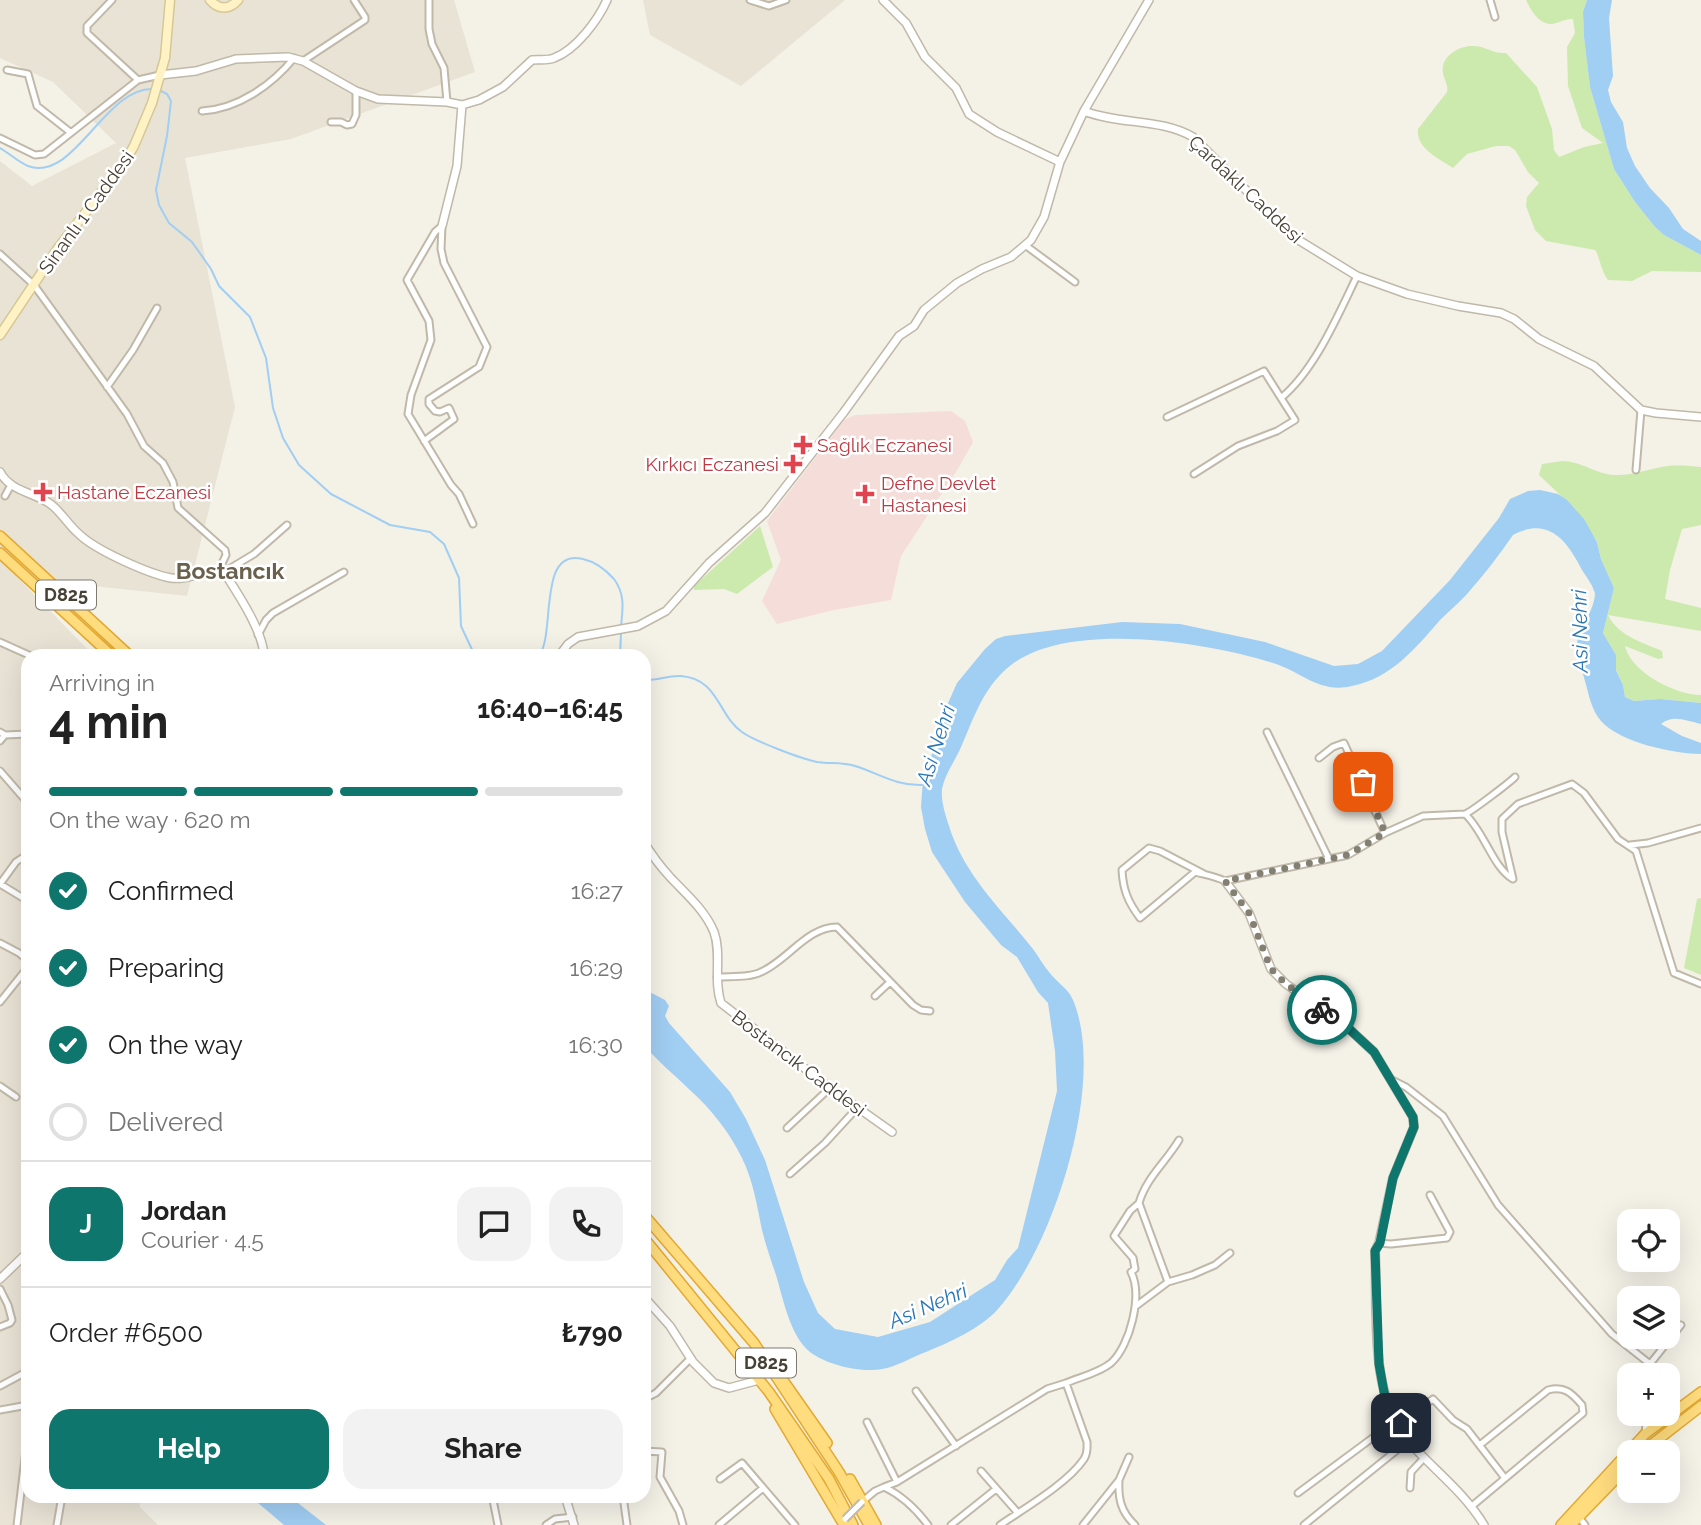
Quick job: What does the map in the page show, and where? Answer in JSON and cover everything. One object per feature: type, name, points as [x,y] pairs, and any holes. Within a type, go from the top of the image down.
[{"type":"highway","name":"D825","points":[[0,536],[123,649]]},
{"type":"highway","name":"D825","points":[[0,553],[104,649]]},
{"type":"highway","name":"D825","points":[[651,1223],[754,1343],[839,1472],[869,1525]]},
{"type":"highway","name":"D825","points":[[651,1247],[759,1380],[828,1479],[845,1523]]},
{"type":"highway","points":[[754,1343],[784,1378],[876,1525]]},
{"type":"highway","points":[[1560,1525],[1644,1434],[1701,1392]]},
{"type":"highway","points":[[1657,1440],[1697,1409]]},
{"type":"highway","points":[[1571,1525],[1617,1477]]},
{"type":"main road","name":"Sinanlı 1 Caddesi","points":[[0,335],[64,240],[124,163],[140,134],[159,78],[168,36],[170,0]]},
{"type":"main road","points":[[210,0],[225,8],[238,0]]},
{"type":"street","points":[[112,0],[87,26],[87,33],[138,80]]},
{"type":"street","points":[[303,61],[365,20],[354,0]]},
{"type":"street","points":[[429,0],[429,29],[432,44],[444,68],[447,102]]},
{"type":"street","points":[[0,138],[38,155],[50,149],[138,80],[196,71],[244,58],[271,56],[303,61],[356,91],[388,100],[462,105],[480,100],[503,87],[532,60],[550,59],[560,55],[588,30],[607,0]]},
{"type":"street","points":[[750,0],[769,6],[786,0]]},
{"type":"street","points":[[883,0],[906,23],[925,57],[956,88],[969,114],[997,132],[1060,162]]},
{"type":"street","points":[[563,649],[578,637],[645,624],[666,611],[709,563],[765,513],[900,336],[914,326],[924,310],[957,283],[1011,257],[1025,245],[1044,217],[1060,162],[1084,111],[1149,0]]},
{"type":"street","points":[[1490,0],[1495,17]]},
{"type":"street","points":[[202,111],[221,109],[242,99],[275,79],[294,58]]},
{"type":"street","points":[[7,70],[28,74],[37,106],[70,132]]},
{"type":"street","points":[[331,122],[352,124],[356,115],[356,91]]},
{"type":"street","points":[[424,441],[454,419],[449,408],[435,411],[429,404],[429,399],[478,367],[487,347],[444,263],[441,249],[442,226],[457,166],[462,105]]},
{"type":"street","name":"Çardaklı Caddesi","points":[[1084,111],[1118,120],[1177,128],[1193,137],[1292,236],[1357,276],[1407,294],[1458,306],[1495,311],[1508,316],[1539,339],[1594,366],[1641,410]]},
{"type":"street","points":[[442,226],[435,232],[407,280],[430,326],[430,345],[408,407],[409,417],[459,494],[473,524]]},
{"type":"street","points":[[1025,245],[1075,282]]},
{"type":"street","points":[[0,254],[34,285],[127,414],[144,446],[163,463],[173,482],[178,508],[225,550],[221,571],[264,649]]},
{"type":"street","points":[[1281,398],[1310,363],[1332,327],[1357,276]]},
{"type":"street","points":[[107,387],[133,350],[157,308]]},
{"type":"street","points":[[1167,417],[1264,371],[1295,420],[1238,446],[1194,474]]},
{"type":"street","points":[[1636,470],[1641,410],[1656,414],[1701,416]]},
{"type":"street","points":[[0,472],[5,483],[5,496]]},
{"type":"street","points":[[5,483],[47,502],[82,537],[135,566],[178,579],[221,571],[254,554],[287,525]]},
{"type":"street","points":[[258,635],[273,613],[344,572]]},
{"type":"street","points":[[0,642],[21,651]]},
{"type":"street","points":[[1267,732],[1329,859]]},
{"type":"street","points":[[0,741],[2,733],[21,734]]},
{"type":"street","points":[[1319,758],[1333,747],[1344,743],[1385,833]]},
{"type":"street","points":[[0,771],[21,795]]},
{"type":"street","points":[[1225,881],[1348,855],[1385,833],[1423,816],[1470,813],[1515,777]]},
{"type":"street","points":[[1465,814],[1482,835],[1505,875],[1513,879],[1502,832],[1502,818],[1518,804],[1572,784],[1584,793],[1618,839],[1636,851],[1674,973],[1701,984]]},
{"type":"street","points":[[1630,845],[1648,843],[1701,828]]},
{"type":"street","points":[[1204,874],[1149,848],[1122,870],[1123,888],[1130,905],[1140,918],[1195,872],[1204,874],[1210,874],[1225,881],[1249,913],[1271,969],[1286,984],[1374,1052],[1413,1117],[1414,1127],[1393,1178],[1380,1243],[1375,1251],[1379,1364],[1384,1392],[1394,1422],[1408,1441],[1472,1506],[1484,1525]]},
{"type":"street","name":"Bostancık Caddesi","points":[[651,852],[667,874],[706,917],[716,942],[718,994],[724,1006],[892,1132]]},
{"type":"street","points":[[0,894],[1,885],[21,859]]},
{"type":"street","points":[[1,885],[21,897]]},
{"type":"street","points":[[717,977],[763,972],[815,935],[835,927],[918,1009],[930,1012]]},
{"type":"street","points":[[0,943],[21,955]]},
{"type":"street","points":[[0,1002],[21,976]]},
{"type":"street","points":[[875,996],[890,982]]},
{"type":"street","points":[[1390,1078],[1443,1116],[1498,1205],[1612,1334],[1649,1363]]},
{"type":"street","points":[[0,1086],[16,1097]]},
{"type":"street","points":[[787,1128],[830,1088]]},
{"type":"street","points":[[790,1174],[825,1143],[858,1107]]},
{"type":"street","points":[[845,1523],[862,1501],[875,1491],[897,1482],[1046,1389],[1112,1363],[1136,1306],[1136,1283],[1131,1272],[1135,1269],[1133,1258],[1114,1236],[1130,1211],[1139,1203],[1153,1174],[1179,1140]]},
{"type":"street","points":[[1380,1243],[1447,1238],[1450,1232],[1430,1195]]},
{"type":"street","points":[[1139,1203],[1168,1282]]},
{"type":"street","points":[[1136,1306],[1168,1282],[1215,1265],[1230,1253]]},
{"type":"street","points":[[0,1279],[21,1259]]},
{"type":"street","points":[[0,1289],[12,1320],[10,1324],[0,1327]]},
{"type":"street","points":[[651,1305],[706,1376],[729,1388],[759,1380]]},
{"type":"street","points":[[1651,1363],[1681,1325]]},
{"type":"street","points":[[651,1396],[691,1358]]},
{"type":"street","points":[[0,1386],[21,1375]]},
{"type":"street","points":[[1000,1525],[1050,1491],[1084,1459],[1087,1442],[1066,1383]]},
{"type":"street","points":[[1472,1506],[1583,1413],[1582,1405],[1566,1390],[1559,1387],[1548,1390],[1481,1444]]},
{"type":"street","points":[[916,1391],[956,1446]]},
{"type":"street","points":[[1298,1493],[1394,1422],[1401,1423],[1433,1399],[1481,1444],[1504,1477]]},
{"type":"street","points":[[0,1410],[21,1407]]},
{"type":"street","points":[[1697,1409],[1701,1420]]},
{"type":"street","points":[[867,1422],[897,1482]]},
{"type":"street","points":[[1644,1434],[1645,1426]]},
{"type":"street","points":[[1304,1525],[1408,1441]]},
{"type":"street","points":[[651,1451],[662,1452],[660,1477],[679,1511],[682,1525]]},
{"type":"street","points":[[1083,1525],[1119,1480],[1129,1457]]},
{"type":"street","points":[[1410,1488],[1411,1472],[1424,1458]]},
{"type":"street","points":[[720,1479],[742,1463],[796,1525]]},
{"type":"street","points":[[981,1471],[1018,1513]]},
{"type":"street","points":[[1119,1480],[1118,1497],[1125,1515],[1135,1525]]},
{"type":"street","points":[[719,1525],[763,1488]]},
{"type":"street","points":[[884,1488],[895,1492],[914,1507],[928,1525]]},
{"type":"street","points":[[951,1525],[996,1489]]},
{"type":"street","points":[[17,1525],[21,1492]]},
{"type":"street","points":[[57,1525],[61,1503]]},
{"type":"street","points":[[494,1503],[498,1525]]},
{"type":"street","points":[[546,1525],[555,1519],[574,1521],[568,1503]]},
{"type":"street","points":[[624,1503],[627,1525]]},
{"type":"street","points":[[1579,1517],[1586,1525]]},
{"type":"shaded area","points":[[0,0],[454,0],[475,72],[291,139],[185,158],[235,407],[187,596],[18,578],[87,649],[21,649],[21,1503],[140,1503],[140,1507],[158,1525],[0,1525],[0,161],[32,186],[116,143],[53,82],[0,58]]},
{"type":"shaded area","points":[[643,0],[845,0],[741,86],[650,35]]},
{"type":"shaded area","name":"Defne Devlet Hastanesi","points":[[951,411],[965,421],[973,442],[901,556],[891,600],[777,624],[762,601],[781,560],[767,521],[844,420],[855,415]]},
{"type":"green space","points":[[1526,0],[1587,0],[1583,12],[1590,87],[1614,169],[1655,227],[1664,235],[1701,255],[1701,272],[1652,271],[1632,281],[1608,280],[1595,250],[1546,241],[1535,230],[1526,206],[1527,197],[1539,183],[1528,172],[1515,150],[1509,146],[1496,146],[1467,154],[1453,168],[1421,142],[1418,129],[1447,92],[1444,62],[1455,51],[1473,46],[1506,53],[1537,87],[1552,129],[1554,150],[1559,157],[1603,143],[1582,128],[1568,86],[1567,47],[1575,33],[1573,19],[1551,24],[1541,21]]},
{"type":"green space","points":[[1562,461],[1614,475],[1668,466],[1701,467],[1701,525],[1682,529],[1665,599],[1701,608],[1701,631],[1608,615],[1624,633],[1662,651],[1663,658],[1658,659],[1625,646],[1636,665],[1667,686],[1701,695],[1701,703],[1660,699],[1634,701],[1625,697],[1616,669],[1616,655],[1603,633],[1614,588],[1601,559],[1597,541],[1576,510],[1539,475],[1542,464]]},
{"type":"green space","points":[[760,526],[773,567],[737,594],[724,589],[694,590],[694,586]]},
{"type":"green space","points":[[1701,898],[1701,975],[1684,968],[1697,899]]},
{"type":"water","points":[[1587,0],[1612,0],[1609,18],[1613,76],[1608,90],[1611,102],[1623,122],[1627,148],[1635,166],[1683,229],[1701,241],[1701,255],[1664,235],[1655,227],[1614,169],[1590,87],[1583,12]]},
{"type":"water","name":"Asi Nehri","points":[[1540,490],[1558,494],[1567,500],[1584,519],[1597,542],[1601,559],[1614,588],[1603,633],[1616,655],[1616,670],[1625,697],[1634,701],[1660,699],[1701,703],[1701,724],[1670,719],[1661,724],[1701,743],[1701,754],[1677,752],[1633,741],[1601,721],[1591,702],[1577,649],[1578,638],[1595,594],[1563,541],[1547,530],[1537,528],[1513,535],[1467,594],[1401,661],[1379,676],[1352,686],[1341,688],[1321,685],[1273,663],[1172,642],[1094,640],[1058,645],[1026,656],[1002,673],[983,699],[945,778],[942,799],[956,844],[974,876],[1073,1000],[1082,1034],[1084,1074],[1079,1117],[1069,1161],[1038,1246],[1019,1281],[998,1309],[983,1323],[945,1344],[882,1369],[844,1367],[825,1361],[810,1352],[797,1336],[788,1316],[764,1236],[752,1184],[737,1149],[706,1106],[651,1052],[651,993],[665,1000],[669,1006],[665,1016],[669,1023],[730,1092],[746,1119],[765,1160],[804,1282],[818,1313],[835,1329],[878,1337],[930,1322],[995,1280],[1018,1248],[1057,1091],[1048,1003],[1038,992],[1017,957],[1001,945],[965,902],[932,852],[925,829],[921,807],[923,779],[945,710],[957,683],[996,639],[1122,622],[1180,624],[1265,642],[1334,666],[1358,664],[1382,651],[1450,580],[1499,518],[1510,499],[1528,491]]},
{"type":"water","points":[[258,1503],[298,1503],[326,1525],[284,1525]]},
{"type":"waterway","points":[[0,148],[28,166],[45,167],[60,161],[75,149],[120,103],[136,92],[153,89]]},
{"type":"waterway","points":[[159,90],[167,94],[171,101],[156,190],[159,205],[169,223],[192,242],[219,286],[250,317],[266,358],[273,408],[283,438],[299,465],[331,494],[390,525],[430,532],[444,544],[459,578],[461,626],[472,649]]},
{"type":"waterway","points":[[542,649],[553,579],[559,566],[569,559],[592,562],[614,579],[622,596],[621,626]]},
{"type":"waterway","points":[[620,649],[621,632]]},
{"type":"waterway","name":"Asi Nehri","points":[[651,680],[681,676],[703,683],[734,725],[742,732],[778,749],[810,760],[850,765],[895,781],[922,785]]},
{"type":"way so far","points":[[1322,1010],[1286,984],[1271,969],[1249,913],[1225,881],[1348,855],[1385,833],[1363,782]]},
{"type":"place","name":"Sağlık Eczanesi","points":[[803,445]]},
{"type":"place","name":"Kırkıcı Eczanesi","points":[[793,464]]},
{"type":"place","name":"Hastane Eczanesi","points":[[43,492]]},
{"type":"place","name":"Defne Devlet Hastanesi","points":[[865,494]]},
{"type":"district","name":"Bostancık","points":[[230,571]]},
{"type":"route","points":[[1322,1010],[1347,1027],[1374,1052],[1413,1117],[1414,1127],[1393,1178],[1380,1243],[1375,1251],[1379,1364],[1384,1392],[1394,1422],[1401,1423]]}]
